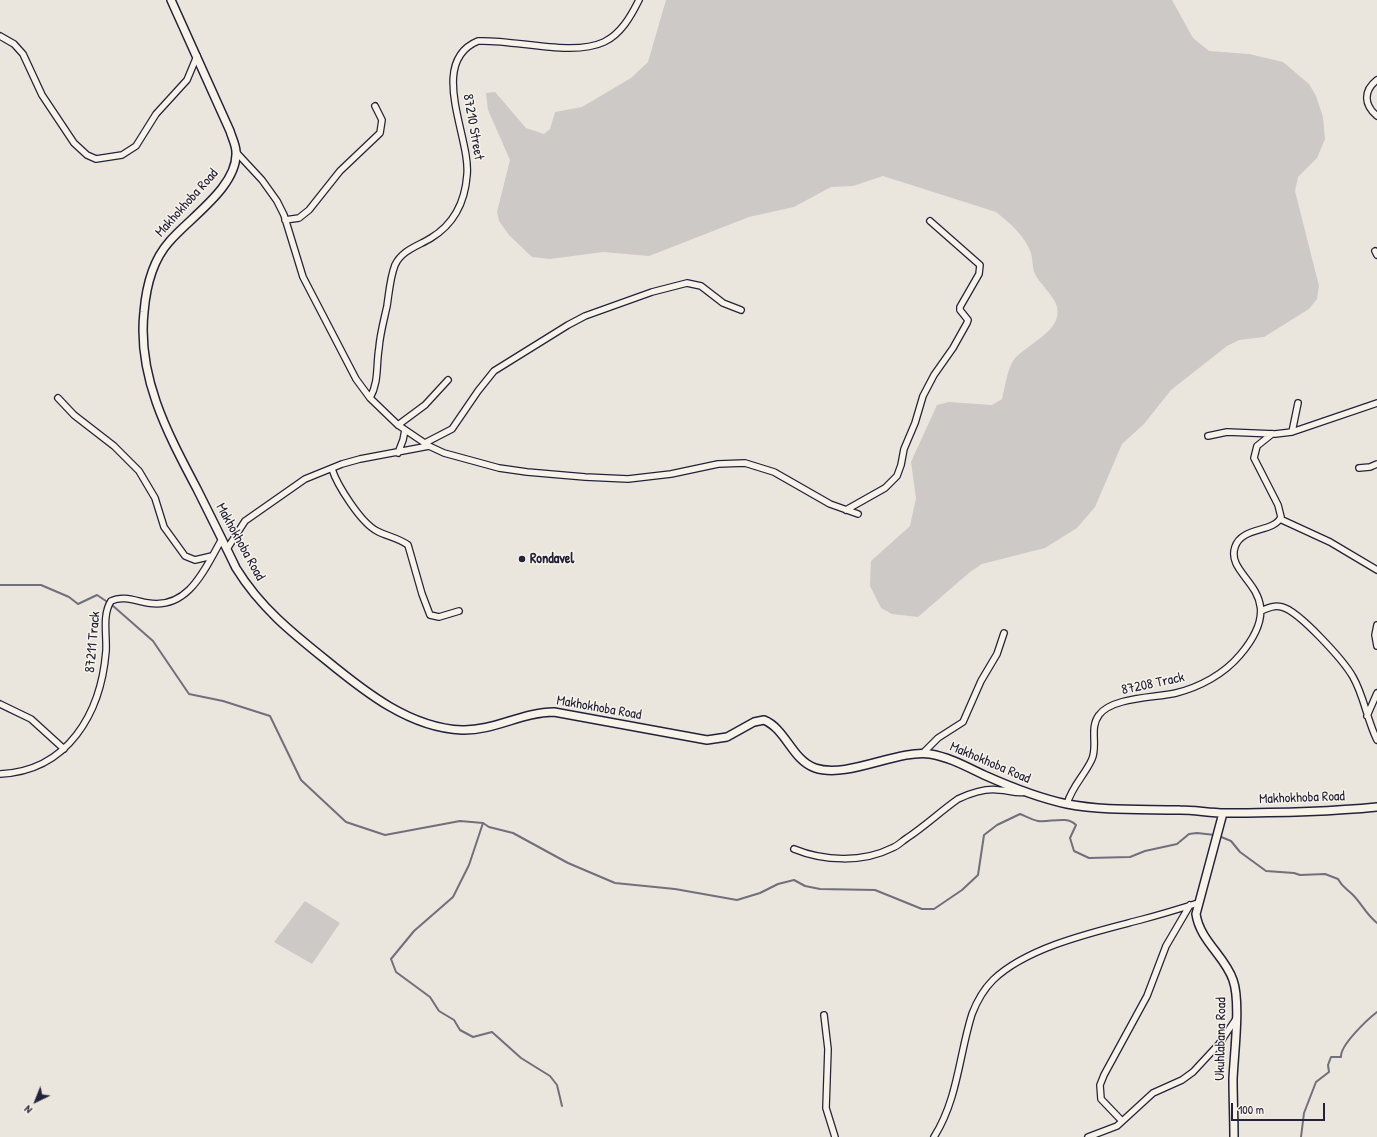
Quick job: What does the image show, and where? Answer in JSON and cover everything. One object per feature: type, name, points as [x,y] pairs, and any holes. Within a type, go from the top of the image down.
[{"type":"street","points":[[170,0],[197,56],[230,131],[236,152],[273,194],[285,220],[303,277],[349,368],[370,398],[405,430],[427,445],[451,455],[499,468],[527,472],[628,479],[671,474],[718,464],[745,463],[774,472],[830,504],[858,514]]},
{"type":"street","name":"87210 Street","points":[[370,398],[377,386],[379,348],[395,265],[402,254],[431,238],[448,225],[457,212],[466,188],[468,167],[454,98],[454,72],[461,54],[471,44],[483,41],[566,47],[596,45],[609,39],[621,28],[639,0]]},
{"type":"street","points":[[0,36],[14,44],[23,54],[42,95],[74,144],[87,155],[96,159],[122,155],[136,146],[156,114],[187,80],[197,56]]},
{"type":"street","points":[[1377,80],[1367,92],[1366,101],[1369,108],[1377,116]]},
{"type":"street","points":[[285,220],[299,218],[309,210],[323,195],[340,170],[380,133],[382,120],[375,106]]},
{"type":"street","name":"Makhokhoba Road","points":[[236,152],[234,163],[226,183],[214,198],[168,242],[157,259],[150,279],[144,312],[144,351],[154,398],[174,445],[246,584],[276,619],[356,685],[389,706],[426,723],[449,729],[475,730],[497,725],[531,714],[554,712],[708,740],[727,737],[754,722],[764,720],[774,727],[800,758],[816,768],[827,770],[848,768],[923,753],[942,756],[956,761],[1025,792],[1068,804],[1125,810],[1180,810],[1223,813],[1311,811],[1377,807]]},
{"type":"street","points":[[846,510],[885,488],[897,476],[904,449],[915,423],[923,396],[934,375],[954,348],[968,320],[960,310],[960,307],[979,274],[980,264],[930,221]]},
{"type":"street","points":[[227,549],[240,528],[253,515],[305,479],[372,456],[398,453],[427,445],[452,430],[478,391],[494,371],[585,316],[652,292],[687,283],[701,286],[723,303],[741,310]]},
{"type":"street","points":[[398,424],[425,405],[448,380]]},
{"type":"street","points":[[58,398],[74,415],[120,451],[139,471],[155,498],[164,527],[183,553],[195,560],[212,556]]},
{"type":"street","points":[[1292,432],[1298,403]]},
{"type":"street","points":[[1208,436],[1227,432],[1257,432],[1272,434],[1292,432],[1377,403]]},
{"type":"street","points":[[398,453],[404,440],[405,430]]},
{"type":"street","points":[[1272,434],[1257,446],[1254,458],[1278,505],[1281,513],[1280,519],[1274,524],[1251,532],[1240,539],[1235,546],[1234,559],[1258,595],[1261,611],[1271,607],[1284,607],[1330,647],[1354,677],[1377,740]]},
{"type":"street","points":[[1359,468],[1370,467],[1377,464]]},
{"type":"street","points":[[332,469],[336,483],[366,524],[378,532],[408,545],[422,594],[430,615],[439,616],[460,611]]},
{"type":"street","points":[[1280,519],[1330,542],[1377,570]]},
{"type":"street","name":"87211 Track","points":[[0,774],[22,772],[50,761],[64,749],[76,735],[86,719],[102,682],[106,649],[106,612],[110,603],[121,598],[165,604],[178,599],[196,582],[222,539]]},
{"type":"street","name":"87208 Track","points":[[1068,804],[1070,793],[1089,765],[1094,754],[1094,727],[1100,713],[1118,703],[1177,693],[1191,688],[1221,672],[1236,659],[1246,647],[1258,626],[1261,611]]},
{"type":"street","points":[[1377,625],[1375,635],[1377,646]]},
{"type":"street","points":[[923,753],[938,738],[963,722],[981,681],[997,654],[1004,633]]},
{"type":"street","points":[[1367,716],[1377,693]]},
{"type":"street","points":[[0,704],[31,719],[64,749]]},
{"type":"street","points":[[794,849],[805,854],[834,858],[863,857],[880,853],[893,848],[958,799],[966,795],[988,790],[1019,793],[1025,792]]},
{"type":"street","name":"Ukuhlabana Road","points":[[1223,813],[1220,829],[1196,914],[1199,929],[1226,966],[1233,980],[1236,997],[1233,1081],[1234,1137]]},
{"type":"street","points":[[934,1137],[940,1127],[958,1079],[968,1031],[976,1005],[980,995],[994,980],[1032,955],[1091,932],[1198,903]]},
{"type":"street","points":[[1122,1121],[1101,1099],[1101,1081],[1120,1043],[1147,996],[1166,946],[1190,905]]},
{"type":"street","points":[[824,1015],[828,1049],[826,1098],[834,1137]]},
{"type":"street","points":[[1088,1137],[1111,1129],[1153,1093],[1182,1080],[1193,1072],[1219,1044],[1236,1019]]},
{"type":"shaded area","points":[[666,0],[1172,0],[1193,38],[1209,51],[1249,54],[1283,62],[1309,84],[1316,96],[1323,117],[1325,139],[1317,158],[1298,177],[1295,191],[1319,286],[1317,299],[1309,309],[1264,337],[1239,340],[1227,346],[1171,390],[1144,424],[1122,444],[1095,507],[1077,528],[1045,548],[982,564],[970,572],[918,617],[892,614],[881,608],[870,586],[871,561],[910,526],[916,498],[911,462],[937,405],[949,402],[992,405],[1002,399],[1013,361],[1049,331],[1057,316],[1056,303],[1035,274],[1031,253],[1025,241],[1012,225],[996,212],[883,176],[853,186],[831,187],[794,207],[749,217],[649,256],[603,252],[550,259],[532,257],[509,235],[499,221],[497,212],[510,160],[488,110],[486,93],[495,92],[526,128],[544,134],[550,129],[555,112],[582,107],[631,78],[648,62]]},
{"type":"shaded area","points":[[305,901],[340,923],[312,964],[274,942]]},
{"type":"waterway","points":[[0,585],[41,585],[69,597],[78,604],[97,595],[112,605],[153,641],[189,694],[223,701],[270,716],[301,780],[346,822],[385,835],[460,821],[483,823],[489,827],[513,833],[568,863],[615,883],[675,889],[737,900],[760,893],[778,884],[794,880],[805,886],[820,889],[875,890],[922,909],[934,909],[962,890],[978,875],[984,835],[997,825],[1020,814],[1038,821],[1068,820],[1072,822],[1076,825],[1070,838],[1074,851],[1089,858],[1130,857],[1145,851],[1177,844],[1189,834],[1197,833],[1215,835]]},
{"type":"waterway","points":[[483,823],[469,865],[453,897],[414,931],[391,959],[396,972],[430,997],[439,1011],[454,1020],[460,1030],[473,1037],[492,1032],[521,1058],[550,1076],[557,1085],[562,1106]]},
{"type":"waterway","points":[[1219,836],[1231,841],[1240,852],[1266,871],[1294,873],[1300,875],[1325,874],[1338,879],[1356,898],[1369,916],[1377,923]]},
{"type":"waterway","points":[[1301,1137],[1304,1113],[1316,1082],[1329,1072],[1328,1065],[1331,1057],[1341,1057],[1342,1052],[1350,1039],[1361,1026],[1377,1012]]},
{"type":"place","name":"Rondavel","points":[[522,559]]}]
